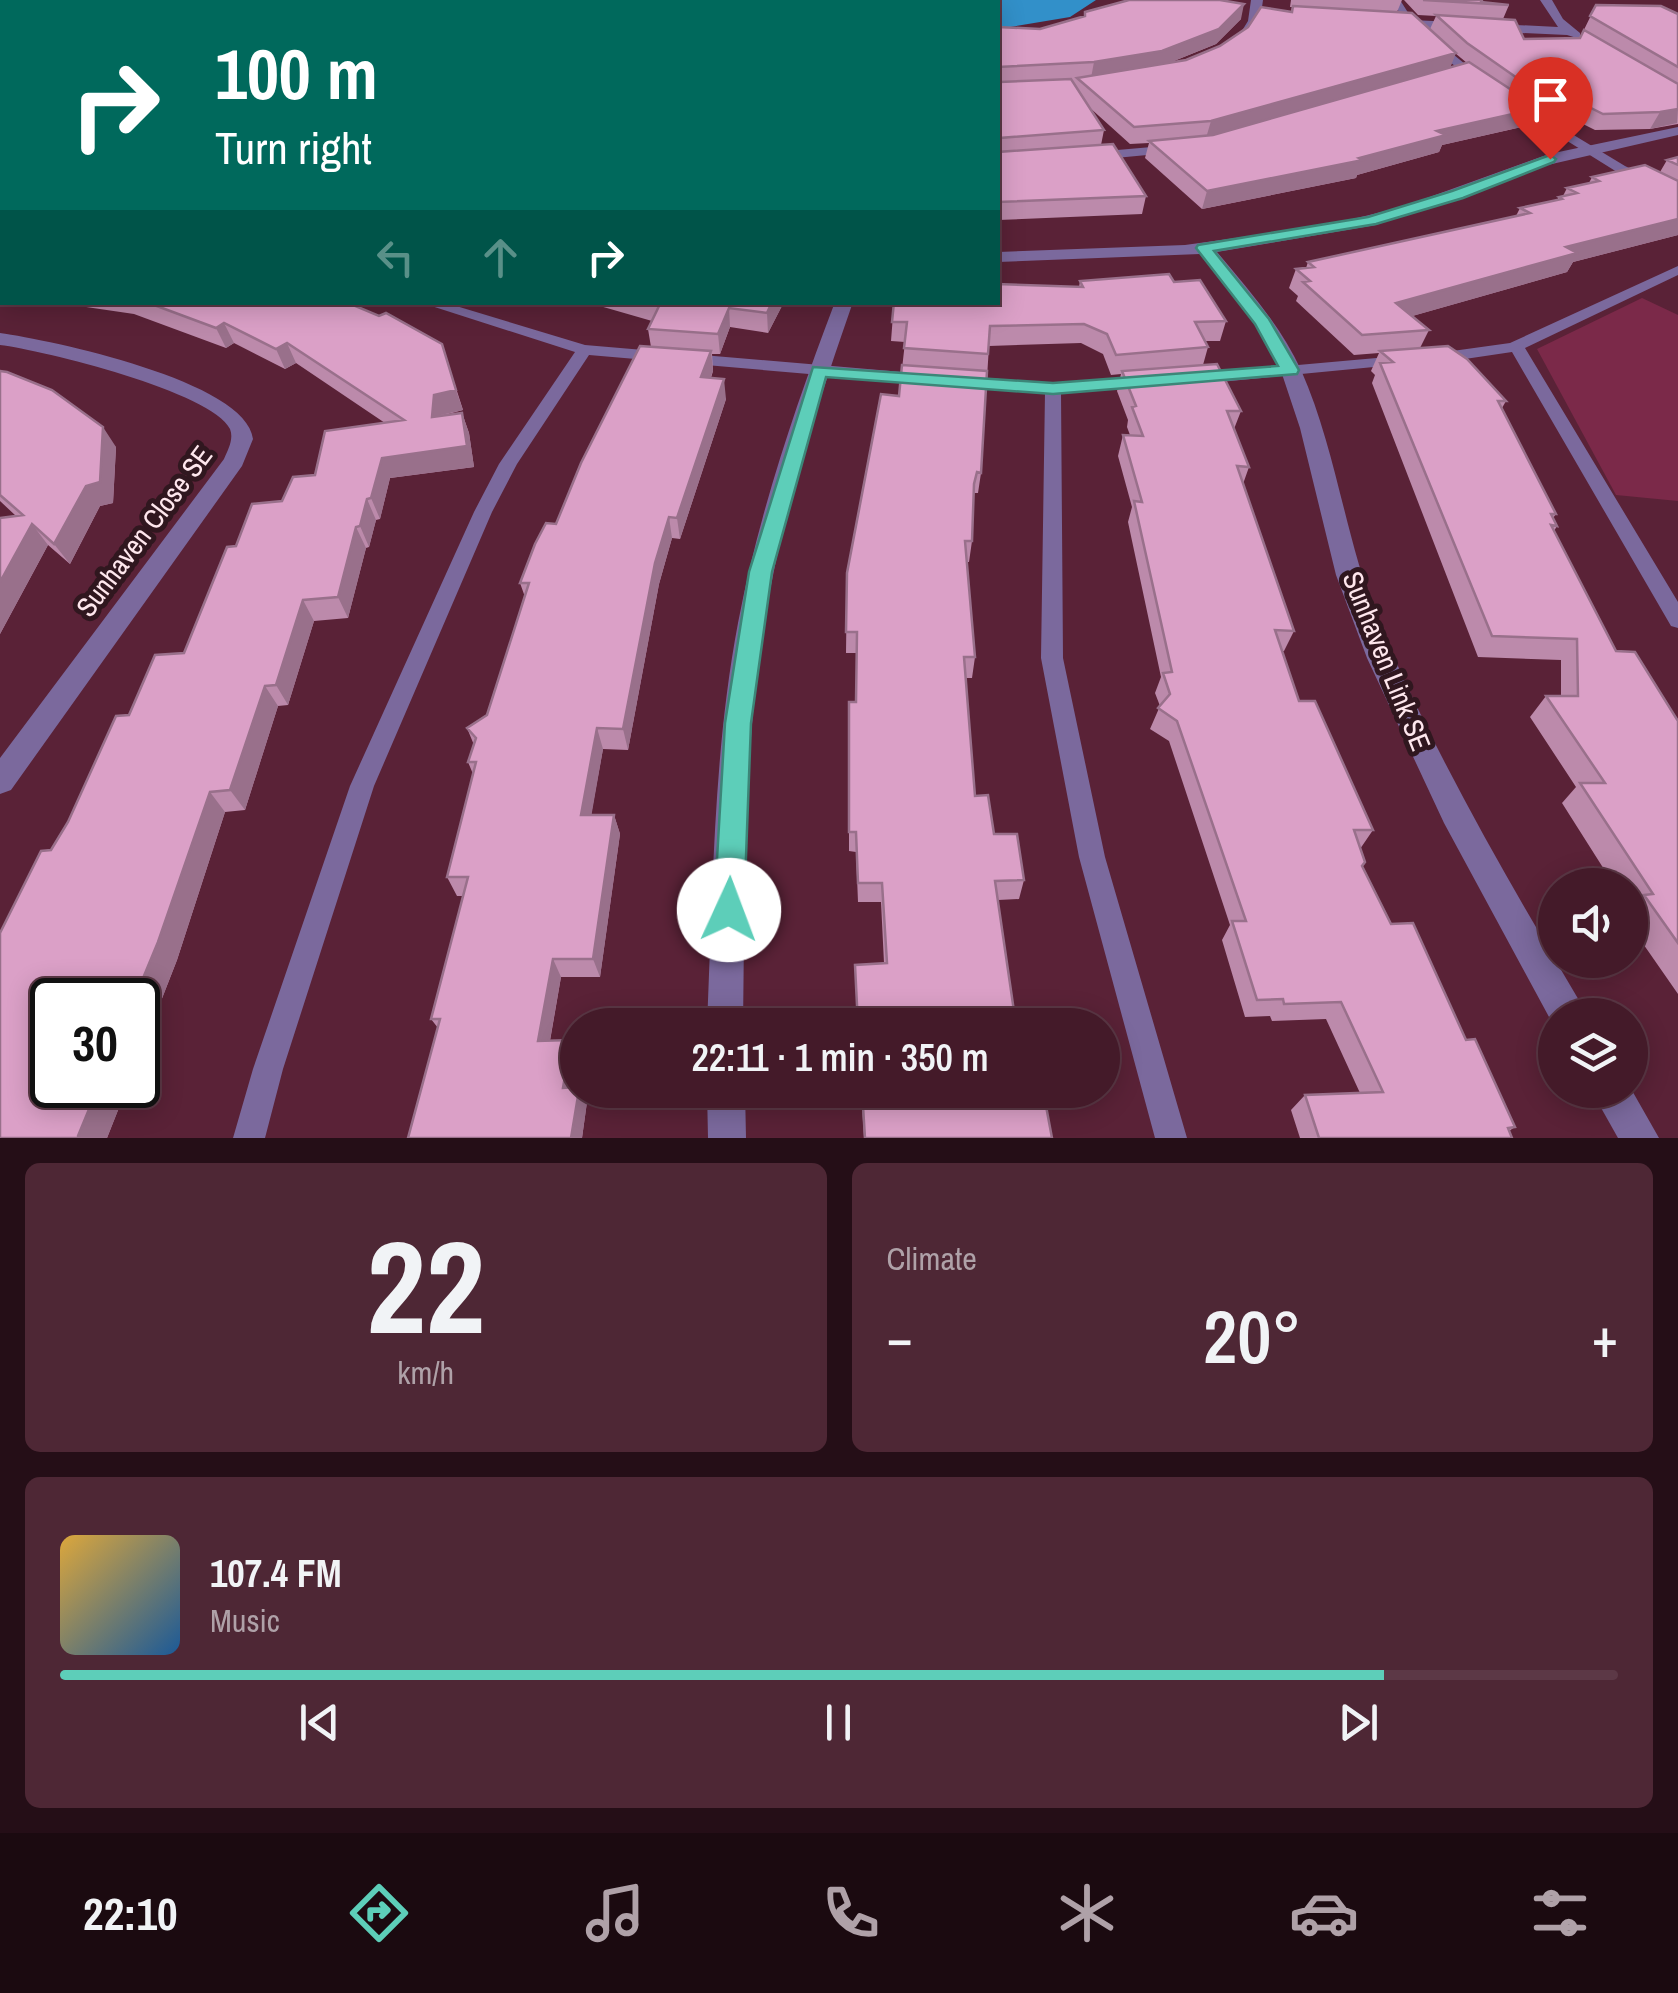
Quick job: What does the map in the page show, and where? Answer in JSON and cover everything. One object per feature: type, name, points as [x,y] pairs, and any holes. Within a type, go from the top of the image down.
[{"type":"street","points":[[1546,0],[1568,31],[1584,41]]},
{"type":"street","points":[[1225,48],[1248,31],[1257,6],[1276,14]]},
{"type":"street","points":[[1372,22],[1568,31]]},
{"type":"street","points":[[1000,257],[1204,248],[1370,221],[1585,148],[1678,132]]},
{"type":"street","name":"Sunhaven Link SE","points":[[1204,248],[1263,322],[1290,370],[1305,409],[1358,601],[1408,722],[1479,861],[1557,998]]},
{"type":"street","points":[[726,1008],[738,723],[761,572],[819,370],[843,305]]},
{"type":"street","name":"Sunhaven Close SE","points":[[0,339],[22,340],[119,365],[220,408],[239,424],[242,434],[234,462],[0,781]]},
{"type":"street","points":[[726,1108],[727,1138]]},
{"type":"street","points":[[1621,1108],[1640,1138]]},
{"type":"lane","points":[[1396,0],[1410,24],[1456,74],[1484,84]]},
{"type":"lane","points":[[1499,94],[1585,148],[1678,197]]},
{"type":"lane","points":[[1075,158],[1189,147]]},
{"type":"lane","points":[[1181,380],[1489,353],[1516,346],[1678,270]]},
{"type":"lane","points":[[436,305],[584,350],[1053,388],[1162,382]]},
{"type":"lane","points":[[1516,346],[1678,620]]},
{"type":"lane","points":[[249,1138],[268,1069],[370,768],[500,480],[584,350]]},
{"type":"lane","points":[[1053,388],[1052,658],[1092,856],[1172,1138]]},
{"type":"shaded area","points":[[1642,298],[1678,315],[1678,501],[1616,495],[1537,349]]},
{"type":"water","points":[[1000,0],[1096,0],[1070,17],[1000,29]]},
{"type":"building","points":[[1129,0],[1220,0],[1244,4],[1219,29],[1162,51],[1094,62],[1000,67],[1000,27],[1040,29],[1085,16],[1085,12]]},
{"type":"building","points":[[1423,0],[1482,0],[1509,5]]},
{"type":"building","points":[[1596,5],[1661,6],[1678,14],[1678,67],[1590,16]]},
{"type":"building","points":[[1293,6],[1412,13],[1456,53],[1211,121],[1134,127],[1077,78],[1186,60],[1220,46],[1248,27],[1261,7],[1292,12]]},
{"type":"building","points":[[1436,15],[1515,20],[1524,39],[1580,38],[1584,30],[1678,84],[1678,109],[1603,114],[1575,100],[1557,104],[1467,43]]},
{"type":"building","points":[[1469,62],[1539,108],[1437,131],[1446,135],[1359,158],[1363,160],[1207,191],[1149,141],[1213,135]]},
{"type":"building","points":[[1071,79],[1104,130],[1000,138],[1000,82]]},
{"type":"building","points":[[1113,144],[1146,196],[1000,202],[1000,152]]},
{"type":"building","points":[[1645,165],[1678,181],[1678,219],[1566,247],[1577,253],[1396,303],[1429,330],[1362,335],[1303,282],[1310,281],[1296,269],[1314,267],[1308,262],[1530,213],[1520,208],[1577,193],[1567,188],[1599,181],[1592,177]]},
{"type":"building","points":[[1169,274],[1174,282],[1200,280],[1226,321],[1195,322],[1208,347],[1116,355],[1107,334],[1084,324],[990,326],[988,354],[904,348],[907,322],[892,322],[894,305],[1000,305],[1000,284],[1083,287],[1080,281]]},
{"type":"building","points":[[154,305],[353,305],[379,316],[386,313],[442,344],[456,390],[434,395],[432,417],[462,413],[467,446],[382,458],[371,498],[367,499],[360,526],[356,527],[338,597],[303,600],[276,685],[265,686],[230,790],[210,792],[143,978],[30,978],[30,1108],[90,1108],[79,1138],[0,1138],[0,933],[41,851],[51,850],[68,822],[116,716],[129,715],[155,655],[184,653],[227,547],[236,546],[252,504],[282,501],[293,477],[315,475],[325,431],[404,420],[287,343],[276,349],[224,323],[216,328]]},
{"type":"building","points":[[660,305],[771,305],[767,313],[729,308],[718,334],[648,329]]},
{"type":"building","points":[[640,346],[711,351],[701,377],[724,379],[677,518],[669,517],[655,563],[623,729],[597,728],[581,815],[614,815],[593,959],[553,959],[538,1041],[560,1040],[560,1108],[576,1108],[571,1138],[408,1138],[440,1019],[431,1019],[468,877],[447,877],[476,762],[468,762],[476,738],[467,728],[487,715],[529,583],[520,583],[546,523],[556,524],[581,463]]},
{"type":"building","points":[[1448,346],[1467,359],[1506,401],[1498,401],[1556,514],[1551,514],[1557,526],[1551,525],[1616,651],[1635,652],[1678,721],[1678,943],[1648,901],[1648,895],[1653,894],[1648,886],[1648,868],[1636,868],[1580,783],[1605,783],[1546,696],[1578,696],[1577,639],[1492,636],[1380,363],[1393,362],[1380,351]]},
{"type":"building","points":[[1217,364],[1241,411],[1227,411],[1249,467],[1237,466],[1294,631],[1275,630],[1299,701],[1315,701],[1373,830],[1354,830],[1365,862],[1362,866],[1391,924],[1413,923],[1466,1040],[1475,1039],[1515,1127],[1508,1128],[1512,1138],[1319,1138],[1305,1095],[1383,1092],[1341,1002],[1284,1004],[1283,999],[1257,1000],[1232,921],[1246,921],[1177,721],[1158,708],[1170,694],[1163,673],[1172,672],[1134,501],[1142,502],[1123,435],[1143,436],[1122,371]]},
{"type":"building","points":[[902,365],[987,371],[981,473],[977,472],[974,484],[972,541],[965,541],[975,657],[964,657],[975,796],[988,795],[994,834],[1017,834],[1024,880],[995,881],[1014,1008],[857,1008],[855,965],[887,963],[882,883],[858,883],[856,832],[849,832],[849,702],[856,702],[857,632],[846,632],[847,573],[881,394],[899,396]]},
{"type":"building","points":[[0,371],[52,390],[103,427],[100,482],[86,486],[54,544],[32,524],[0,582],[0,518],[23,515],[0,495]]},
{"type":"building","points":[[863,1108],[1046,1108],[1052,1138],[865,1138]]},
{"type":"route","points":[[729,910],[738,723],[761,572],[819,370],[1053,388],[1290,370],[1263,322],[1204,248],[1370,221],[1458,194],[1550,159]]}]
